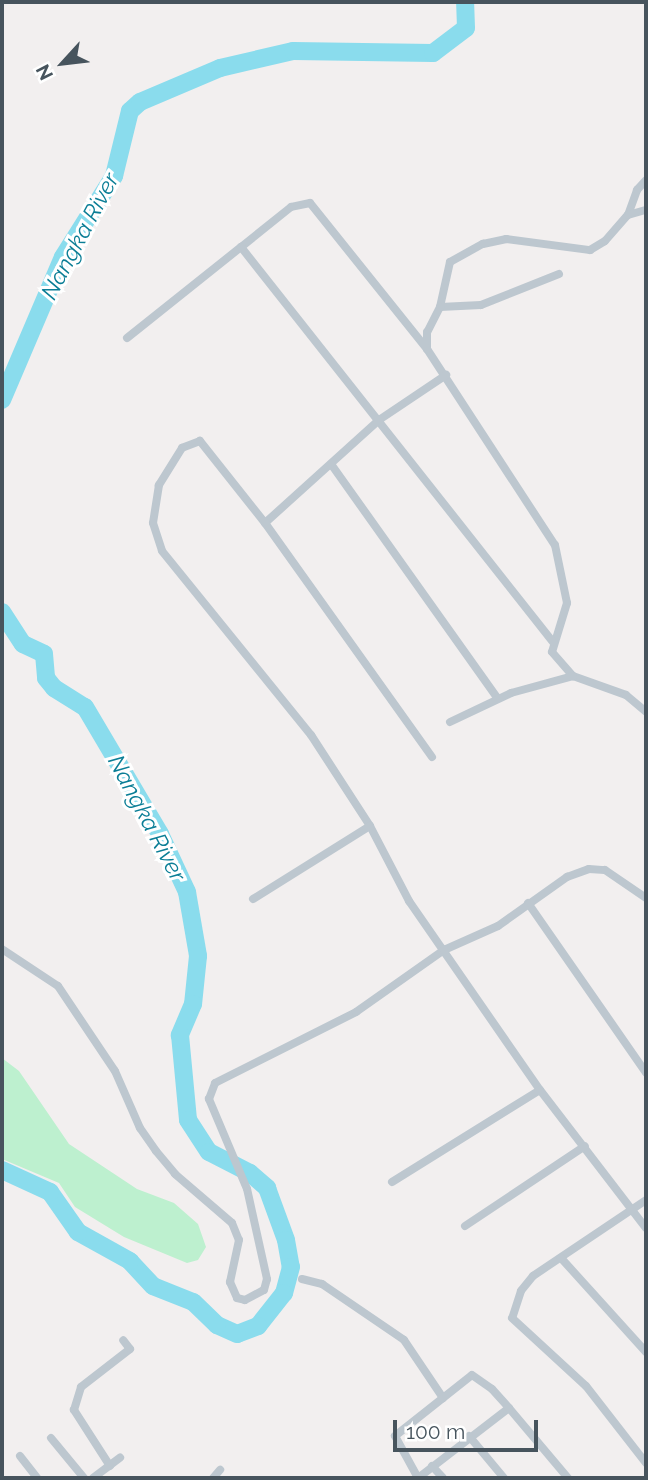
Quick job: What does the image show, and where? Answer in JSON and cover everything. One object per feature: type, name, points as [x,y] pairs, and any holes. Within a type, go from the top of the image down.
[{"type":"street","points":[[628,215],[637,190],[646,180]]},
{"type":"street","points":[[127,338],[290,207],[310,203],[446,375],[555,545],[567,603],[552,652],[573,676],[626,695],[646,712]]},
{"type":"street","points":[[427,349],[426,332],[440,307],[450,262],[483,244],[506,239],[590,250],[628,215],[646,210]]},
{"type":"street","points":[[241,247],[553,642]]},
{"type":"street","points":[[440,307],[481,306],[559,274]]},
{"type":"street","points":[[265,523],[379,420],[446,375]]},
{"type":"street","points":[[432,757],[265,523],[200,441],[182,448],[159,485],[153,523],[162,551],[311,735],[370,826],[410,901],[540,1090],[646,1228]]},
{"type":"street","points":[[331,464],[497,698]]},
{"type":"street","points":[[450,722],[497,698],[573,676]]},
{"type":"street","points":[[253,898],[370,826]]},
{"type":"street","points":[[2,949],[58,986],[115,1071],[139,1128],[175,1174],[232,1223],[239,1252],[230,1282],[237,1298],[245,1300],[264,1290],[267,1279],[247,1189],[209,1099],[215,1083],[356,1012],[444,950],[498,926],[528,903],[589,869],[605,870],[646,898]]},
{"type":"street","points":[[528,903],[646,1073]]},
{"type":"street","points":[[392,1182],[540,1090]]},
{"type":"street","points":[[465,1226],[585,1146]]},
{"type":"street","points":[[646,1200],[533,1276],[521,1291],[512,1318],[586,1387],[646,1463]]},
{"type":"street","points":[[561,1258],[646,1352]]},
{"type":"street","points":[[302,1279],[322,1283],[404,1340],[443,1398]]},
{"type":"street","points":[[110,1466],[74,1410],[81,1387],[130,1349],[123,1340]]},
{"type":"street","points":[[509,1408],[469,1436],[418,1478],[394,1436],[472,1375],[509,1408],[568,1478]]},
{"type":"street","points":[[469,1436],[504,1478]]},
{"type":"street","points":[[51,1438],[84,1478]]},
{"type":"street","points":[[20,1456],[37,1478]]},
{"type":"street","points":[[93,1478],[120,1458]]},
{"type":"street","points":[[432,1466],[443,1478]]},
{"type":"street","points":[[213,1478],[220,1470]]},
{"type":"green space","points":[[2,1058],[19,1071],[69,1144],[137,1189],[174,1203],[198,1224],[206,1247],[198,1260],[187,1263],[124,1237],[75,1207],[59,1183],[2,1159]]},
{"type":"waterway","name":"Nangka River","points":[[2,400],[63,257],[114,176],[130,111],[140,102],[220,68],[293,51],[433,53],[466,28],[465,2]]},
{"type":"waterway","name":"Nangka River","points":[[2,612],[23,644],[44,654],[46,678],[54,688],[85,707],[160,834],[187,892],[198,956],[193,1004],[180,1035],[188,1120],[209,1152],[250,1173],[267,1188],[286,1240],[291,1267],[284,1293],[258,1326],[237,1334],[217,1325],[193,1302],[153,1286],[130,1261],[78,1232],[50,1192],[2,1170]]}]
